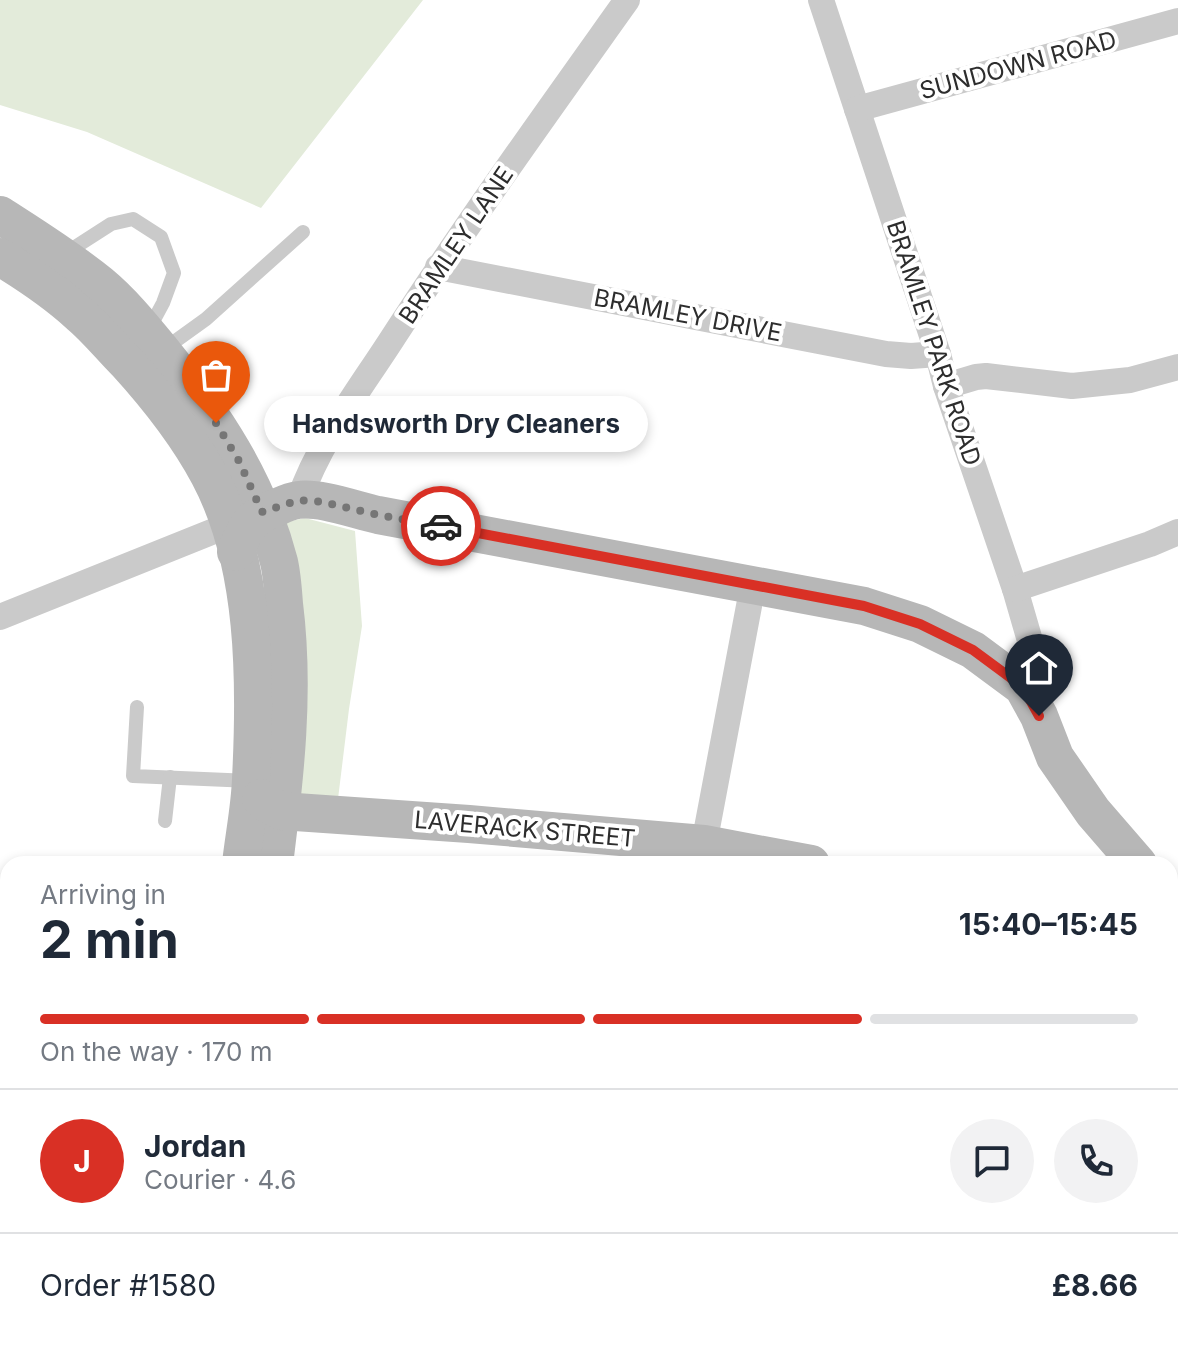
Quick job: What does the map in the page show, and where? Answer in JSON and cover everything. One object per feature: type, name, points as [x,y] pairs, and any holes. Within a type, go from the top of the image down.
[{"type":"main road","points":[[0,215],[62,255],[102,286],[154,342],[174,393],[177,423],[243,530],[279,563],[289,641],[289,718],[275,856]]},
{"type":"main road","points":[[0,257],[31,276],[81,315],[137,374],[174,393]]},
{"type":"main road","points":[[243,530],[299,500],[323,502],[864,606],[920,624],[973,650],[1023,687],[1039,716],[1055,757],[1093,812],[1116,856]]},
{"type":"main road","points":[[242,856],[251,781],[250,638],[242,577],[243,530]]},
{"type":"main road","points":[[251,781],[258,795],[281,811]]},
{"type":"main road","name":"LAVERACK STREET","points":[[281,811],[704,844],[768,856]]},
{"type":"main road","points":[[1093,812],[1132,856]]},
{"type":"street","name":"BRAMLEY LANE","points":[[299,500],[309,472],[327,439],[438,267],[627,0]]},
{"type":"street","name":"BRAMLEY PARK ROAD","points":[[821,0],[1015,589],[1033,651],[1031,674],[1023,687]]},
{"type":"street","name":"SUNDOWN ROAD","points":[[857,109],[1178,21]]},
{"type":"street","name":"BRAMLEY DRIVE","points":[[438,267],[886,354],[938,354]]},
{"type":"street","points":[[946,386],[986,376],[1072,386],[1130,380],[1178,367]]},
{"type":"street","points":[[0,617],[243,530]]},
{"type":"street","points":[[1015,589],[1178,532]]},
{"type":"street","points":[[704,844],[753,585]]},
{"type":"lane","points":[[62,255],[111,224],[133,219],[161,237],[174,273],[154,342]]},
{"type":"lane","points":[[154,342],[206,319],[303,232]]},
{"type":"lane","points":[[137,707],[133,776],[251,781]]},
{"type":"lane","points":[[165,821],[170,777]]},
{"type":"green space","points":[[0,0],[423,0],[261,208],[87,132],[0,105]]},
{"type":"green space","points":[[305,518],[355,531],[362,626],[338,799],[302,796],[294,785],[286,522]]},
{"type":"way so far","points":[[216,423],[239,461],[262,512],[299,500],[441,526]]},
{"type":"place","name":"Handsworth Dry Cleaners","points":[[216,423]]},
{"type":"route","points":[[441,526],[864,606],[920,624],[973,650],[1023,687],[1039,716]]}]
